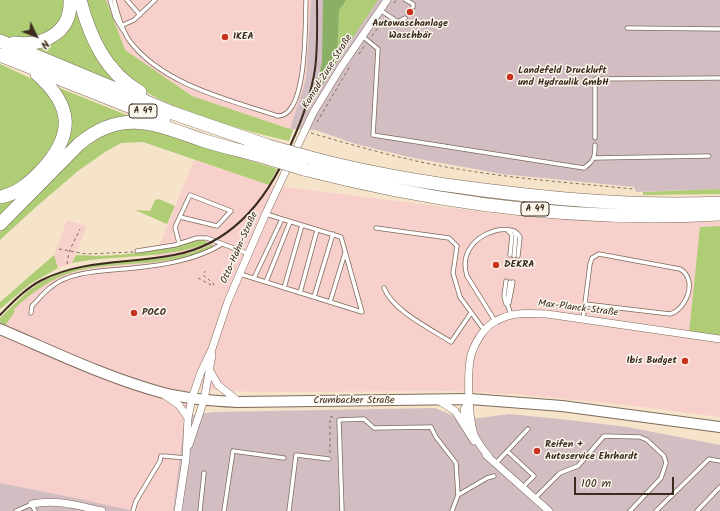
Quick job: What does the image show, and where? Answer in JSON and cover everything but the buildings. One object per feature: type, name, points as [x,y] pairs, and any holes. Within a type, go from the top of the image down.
[{"type":"highway","points":[[0,41],[29,45],[47,40],[63,24],[68,14],[70,0]]},
{"type":"highway","points":[[80,0],[88,28],[97,49],[110,67],[127,85],[174,113]]},
{"type":"highway","name":"A 49","points":[[0,41],[174,113],[304,170],[408,192],[493,205],[540,210],[638,215],[720,214]]},
{"type":"highway","name":"A 49","points":[[0,56],[264,153],[311,158],[409,180],[463,188],[571,200],[692,204],[720,203]]},
{"type":"highway","points":[[0,197],[18,191],[35,177],[54,156],[64,134],[65,119],[59,98],[48,84],[28,67]]},
{"type":"highway","points":[[0,224],[88,136],[114,124],[128,122],[155,124],[204,141],[264,153]]},
{"type":"main road","name":"Crumbacher Straße","points":[[0,329],[95,368],[160,392],[204,400],[238,402],[470,399],[562,406],[720,427]]},
{"type":"street","name":"Konrad-Zuse-Straße","points":[[292,158],[306,128],[341,67],[362,36],[384,12],[387,0]]},
{"type":"street","name":"Otto-Hahn-Straße","points":[[178,511],[186,458],[188,418],[192,398],[201,372],[212,349],[228,301],[266,213],[292,158]]},
{"type":"street","name":"Max-Planck-Straße","points":[[470,399],[471,355],[478,340],[495,321],[511,315],[534,313],[720,339]]},
{"type":"street","name":"Otto-Hahn-Straße","points":[[186,458],[204,400],[210,371],[212,349]]},
{"type":"street","points":[[210,371],[218,385],[238,402]]},
{"type":"street","points":[[160,392],[179,406],[188,418]]},
{"type":"street","points":[[465,424],[464,410],[470,399]]},
{"type":"street","points":[[470,399],[472,423],[476,437],[489,457]]},
{"type":"street","points":[[438,400],[455,411],[477,444],[489,457],[549,511]]},
{"type":"street","points":[[34,508],[46,502],[70,508],[102,511]]},
{"type":"lane","points":[[110,0],[115,17],[129,40],[159,69],[174,78],[198,88],[266,112],[282,116],[291,110],[302,80],[306,0]]},
{"type":"lane","points":[[114,0],[129,40]]},
{"type":"lane","points":[[127,0],[140,15]]},
{"type":"lane","points":[[406,0],[413,4],[413,7]]},
{"type":"lane","points":[[123,25],[134,20],[152,1]]},
{"type":"lane","points":[[384,12],[398,22],[405,18]]},
{"type":"lane","points":[[627,28],[720,29]]},
{"type":"lane","points":[[362,36],[378,49],[372,135],[584,168],[592,163],[595,158],[595,145]]},
{"type":"lane","points":[[595,138],[595,79],[720,78]]},
{"type":"lane","points":[[595,158],[709,156]]},
{"type":"lane","points":[[179,243],[175,227],[190,195],[231,211],[217,226],[180,217]]},
{"type":"lane","points":[[240,274],[362,312],[341,237],[290,222],[266,213]]},
{"type":"lane","points":[[254,278],[282,219]]},
{"type":"lane","points":[[266,282],[290,222]]},
{"type":"lane","points":[[284,288],[302,225]]},
{"type":"lane","points":[[376,228],[449,238],[457,246],[453,273],[460,297],[485,331]]},
{"type":"lane","points":[[300,293],[317,230]]},
{"type":"lane","points":[[495,321],[467,276],[465,263],[468,250],[477,239],[495,231],[508,230],[515,231],[520,237],[514,256],[512,235],[508,230]]},
{"type":"lane","points":[[314,297],[333,234]]},
{"type":"lane","points":[[137,251],[197,238],[207,238],[249,254]]},
{"type":"lane","points":[[31,313],[32,306],[52,286],[82,273],[134,268],[182,260],[209,252],[222,244]]},
{"type":"lane","points":[[330,302],[346,253]]},
{"type":"lane","points":[[582,319],[590,264],[592,258],[599,254],[680,269],[687,272],[689,279],[685,302],[677,312],[670,314],[585,304]]},
{"type":"lane","points":[[508,307],[510,282],[504,296],[508,307],[511,315]]},
{"type":"lane","points":[[384,288],[387,297],[400,308],[451,342],[471,313]]},
{"type":"lane","points":[[342,511],[339,420],[364,419],[374,428],[431,427],[436,437],[456,463],[458,495],[452,511]]},
{"type":"lane","points":[[496,464],[528,429]]},
{"type":"lane","points":[[535,498],[560,473],[578,466],[604,436],[640,437],[647,440],[664,456],[666,463],[661,478],[630,511]]},
{"type":"lane","points":[[224,511],[233,452],[284,458]]},
{"type":"lane","points":[[507,452],[534,476],[522,487]]},
{"type":"lane","points":[[289,511],[296,455],[329,459]]},
{"type":"lane","points":[[133,511],[136,501],[163,456],[186,458]]},
{"type":"lane","points":[[656,511],[709,459],[720,461]]},
{"type":"lane","points":[[200,511],[204,473]]},
{"type":"lane","points":[[458,495],[487,478],[494,476]]},
{"type":"lane","points":[[697,511],[720,487]]},
{"type":"lane","points":[[16,511],[34,508]]},
{"type":"path","points":[[355,59],[368,41],[384,12],[396,0]]},
{"type":"path","points":[[306,128],[316,124],[351,65]]},
{"type":"path","points":[[306,128],[408,159],[457,169],[501,176],[633,189]]},
{"type":"path","points":[[67,264],[69,252],[80,229]]},
{"type":"path","points":[[59,249],[86,254],[137,251]]},
{"type":"path","points":[[201,280],[205,271]]},
{"type":"path","points":[[198,278],[214,286],[214,284],[203,275]]},
{"type":"path","points":[[329,459],[330,417],[336,417],[339,420]]},
{"type":"shaded area","points":[[106,0],[311,0],[306,79],[290,129],[192,96],[124,50]]},
{"type":"shaded area","points":[[311,0],[720,0],[720,189],[636,192],[634,187],[502,174],[409,157],[356,144],[315,130],[290,129],[306,79]]},
{"type":"shaded area","points":[[194,160],[269,185],[524,217],[720,222],[720,417],[626,405],[515,394],[450,391],[254,392],[190,389],[173,511],[134,511],[0,483],[0,323],[26,293],[45,280],[59,274],[93,264],[154,259]]},
{"type":"shaded area","points":[[67,220],[87,226],[72,263],[58,268],[54,255]]},
{"type":"shaded area","points":[[435,408],[452,415],[457,421],[509,414],[627,427],[720,445],[720,511],[173,511],[185,416],[214,412]]},
{"type":"shaded area","points":[[0,483],[80,499],[134,511],[0,511]]},
{"type":"green space","points":[[0,0],[66,0],[60,22],[54,30],[40,37],[24,40],[0,36]]},
{"type":"green space","points":[[86,0],[106,0],[125,50],[192,96],[293,130],[289,141],[231,126],[188,112],[150,94],[135,85],[114,63],[97,38],[93,29]]},
{"type":"green space","points":[[323,0],[346,0],[339,10],[337,61],[316,94],[322,61]]},
{"type":"green space","points":[[346,0],[378,0],[337,61],[339,10]]},
{"type":"green space","points":[[73,2],[124,86],[29,49],[40,46]]},
{"type":"green space","points":[[0,64],[43,84],[61,118],[56,143],[24,181],[0,192]]},
{"type":"green space","points":[[52,85],[129,116],[109,120],[0,220],[0,199],[5,199],[65,141]]},
{"type":"green space","points":[[135,125],[277,169],[269,185],[143,142],[121,143],[78,171],[0,240],[0,232],[82,148],[104,133]]},
{"type":"green space","points":[[720,189],[720,194],[643,195],[643,192]]},
{"type":"green space","points":[[159,199],[175,206],[167,224],[135,210],[150,211],[155,200]]},
{"type":"green space","points":[[720,226],[720,336],[689,333],[700,227]]},
{"type":"green space","points":[[202,239],[208,243],[175,252],[106,258],[72,263],[76,255],[92,256],[140,253]]},
{"type":"green space","points":[[212,244],[214,247],[198,254],[182,258],[149,263],[98,267],[72,272],[54,280],[36,291],[13,310],[15,311],[5,326],[0,324],[0,318],[28,292],[47,279],[64,272],[93,264],[183,255]]},
{"type":"green space","points":[[54,255],[58,268],[30,284],[0,309],[0,302]]},
{"type":"railway","points":[[0,315],[31,287],[58,273],[90,265],[157,258],[195,249],[232,229],[247,215],[260,200],[282,164],[306,108],[316,61],[317,0]]},
{"type":"place","name":"Autowaschanlage Waschbär","points":[[410,12]]},
{"type":"place","name":"IKEA","points":[[225,37]]},
{"type":"place","name":"Landefeld Druckluft und Hydraulik GmbH","points":[[510,77]]},
{"type":"place","name":"DEKRA","points":[[496,265]]},
{"type":"place","name":"POCO","points":[[134,313]]},
{"type":"place","name":"Ibis Budget","points":[[685,361]]},
{"type":"place","name":"Reifen + Autoservice Ehrhardt","points":[[537,451]]}]
